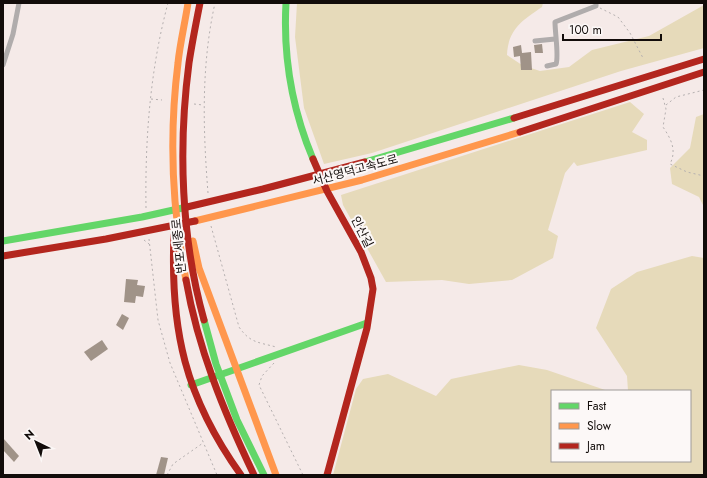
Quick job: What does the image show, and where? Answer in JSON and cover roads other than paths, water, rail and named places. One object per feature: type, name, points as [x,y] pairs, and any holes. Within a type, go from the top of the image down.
[{"type":"main road","name":"반포세종로","points":[[188,3],[183,29],[174,110],[172,162],[175,211],[188,295],[206,365],[242,454],[254,475]]},
{"type":"main road","name":"반포세종로","points":[[200,3],[188,65],[183,111],[182,163],[189,255],[196,293],[215,362],[223,385],[251,451],[264,475]]},
{"type":"main road","name":"안산길","points":[[286,3],[285,17],[287,69],[293,104],[321,178],[355,242],[371,279],[372,296],[367,323],[327,475]]},
{"type":"main road","name":"서산영덕고속도로","points":[[3,241],[142,217],[263,189],[406,151],[704,59]]},
{"type":"main road","name":"서산영덕고속도로","points":[[3,256],[66,247],[147,232],[269,205],[414,166],[704,72]]},
{"type":"main road","points":[[175,211],[172,252],[174,300],[181,347],[191,385],[229,460],[241,475]]},
{"type":"main road","points":[[186,212],[199,268],[238,369],[276,475]]},
{"type":"main road","points":[[191,385],[367,323]]},
{"type":"street","points":[[3,65],[14,34],[19,3]]},
{"type":"street","points":[[547,66],[556,64],[558,59],[555,39],[555,22],[596,5]]},
{"type":"street","points":[[535,41],[555,39]]}]
